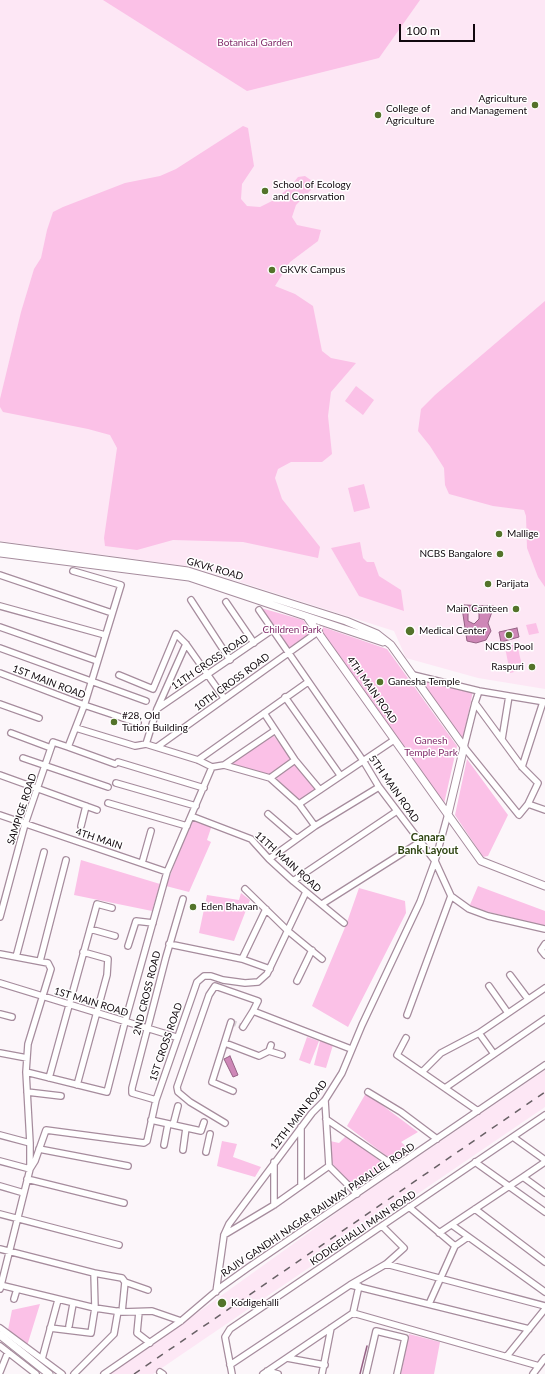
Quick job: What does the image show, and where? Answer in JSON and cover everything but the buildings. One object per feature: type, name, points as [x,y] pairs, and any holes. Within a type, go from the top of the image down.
[{"type":"main road","name":"GKVK ROAD","points":[[0,546],[124,565],[189,577],[307,617],[342,627],[391,645]]},
{"type":"main road","name":"GKVK ROAD","points":[[0,553],[188,571],[346,621],[377,634],[391,645],[464,747]]},
{"type":"main road","points":[[298,614],[300,606]]},
{"type":"main road","name":"4TH MAIN ROAD","points":[[307,617],[448,814]]},
{"type":"main road","points":[[464,747],[448,814],[481,861],[545,886]]},
{"type":"main road","points":[[0,1335],[49,1374]]},
{"type":"street","points":[[68,748],[84,705],[121,585],[73,571]]},
{"type":"street","points":[[0,575],[112,613]]},
{"type":"street","points":[[191,600],[230,660]]},
{"type":"street","points":[[226,602],[254,643]]},
{"type":"street","points":[[0,606],[105,635]]},
{"type":"street","name":"5TH MAIN ROAD","points":[[259,610],[287,653],[364,762],[379,787],[434,861],[451,896]]},
{"type":"street","points":[[0,627],[97,661]]},
{"type":"street","name":"11TH CROSS ROAD","points":[[157,709],[272,630]]},
{"type":"street","name":"10TH CROSS ROAD","points":[[157,747],[318,631]]},
{"type":"street","points":[[119,674],[153,689],[176,634],[186,644],[224,698]]},
{"type":"street","points":[[146,744],[157,709],[186,644]]},
{"type":"street","points":[[0,648],[90,682],[146,701]]},
{"type":"street","name":"1ST MAIN ROAD","points":[[0,672],[84,705],[138,723]]},
{"type":"street","points":[[413,675],[478,691],[544,702],[522,767]]},
{"type":"street","points":[[198,760],[308,682]]},
{"type":"street","points":[[475,703],[522,767],[538,783],[528,804],[519,815],[464,747],[475,703],[478,691]]},
{"type":"street","points":[[502,739],[509,696]]},
{"type":"street","points":[[285,697],[340,776]]},
{"type":"street","points":[[0,704],[39,718]]},
{"type":"street","points":[[264,713],[295,760],[320,790]]},
{"type":"street","points":[[76,728],[135,746],[146,744],[157,747],[198,760],[212,768],[224,765],[274,730]]},
{"type":"street","points":[[11,733],[51,748],[53,742],[117,763],[204,788]]},
{"type":"street","points":[[299,804],[340,776],[364,762],[394,740]]},
{"type":"street","name":"SAMPIGE ROAD","points":[[0,917],[25,824],[51,748]]},
{"type":"street","points":[[23,758],[108,787]]},
{"type":"street","points":[[270,778],[295,760]]},
{"type":"street","points":[[224,765],[270,778],[299,804],[315,826]]},
{"type":"street","points":[[26,1072],[107,1092],[124,1022],[167,872],[212,768]]},
{"type":"street","points":[[0,775],[97,810]]},
{"type":"street","points":[[116,783],[196,806]]},
{"type":"street","points":[[269,859],[315,826],[379,787]]},
{"type":"street","points":[[108,803],[187,826]]},
{"type":"street","points":[[528,804],[545,810]]},
{"type":"street","points":[[80,826],[86,806]]},
{"type":"street","points":[[293,881],[397,810]]},
{"type":"street","points":[[0,814],[25,824]]},
{"type":"street","points":[[268,814],[297,839]]},
{"type":"street","name":"12TH MAIN ROAD","points":[[216,1292],[224,1235],[235,1213],[301,1127],[325,1100],[342,1073],[351,1049],[420,902],[448,814]]},
{"type":"street","name":"11TH MAIN ROAD","points":[[191,816],[251,839],[269,859],[293,881],[344,923]]},
{"type":"street","name":"4TH MAIN","points":[[25,824],[167,872]]},
{"type":"street","points":[[142,863],[151,831]]},
{"type":"street","points":[[322,904],[420,842]]},
{"type":"street","points":[[16,957],[44,852]]},
{"type":"street","points":[[40,961],[66,860]]},
{"type":"street","points":[[245,889],[288,931],[322,959]]},
{"type":"street","points":[[169,944],[242,959],[270,969],[306,892]]},
{"type":"street","points":[[407,1015],[451,896],[469,909],[488,916],[545,929]]},
{"type":"street","name":"2ND CROSS ROAD","points":[[156,1100],[132,1093],[169,944],[183,899]]},
{"type":"street","points":[[49,1078],[97,904],[112,908]]},
{"type":"street","points":[[242,959],[266,910]]},
{"type":"street","points":[[128,946],[136,921],[140,920],[153,923]]},
{"type":"street","points":[[90,929],[115,936]]},
{"type":"street","points":[[545,944],[541,950],[545,955]]},
{"type":"street","points":[[297,981],[312,950]]},
{"type":"street","points":[[77,1085],[107,975],[108,959],[83,952]]},
{"type":"street","points":[[0,954],[48,963],[51,969],[28,1044],[26,1072],[30,1168],[0,1287],[17,1289],[73,1304],[120,1312],[152,1311],[181,1321]]},
{"type":"street","name":"1ST CROSS ROAD","points":[[39,1150],[46,1130],[144,1143],[147,1141],[156,1100],[176,1038],[197,982],[204,976],[211,976],[245,983],[258,982],[270,969]]},
{"type":"street","points":[[510,975],[528,999]]},
{"type":"street","name":"1ST MAIN ROAD","points":[[0,983],[176,1038]]},
{"type":"street","points":[[225,1123],[190,1102],[178,1092],[177,1087],[209,995],[215,986],[258,1001],[243,1027]]},
{"type":"street","points":[[489,986],[508,1013]]},
{"type":"street","points":[[422,1072],[441,1053],[479,1033],[545,988]]},
{"type":"street","points":[[253,1011],[351,1049]]},
{"type":"street","points":[[0,1014],[12,1017]]},
{"type":"street","points":[[445,1088],[545,1019]]},
{"type":"street","points":[[231,1022],[212,1082],[233,1091]]},
{"type":"street","points":[[479,1033],[494,1054]]},
{"type":"street","points":[[406,1038],[397,1055],[478,1111]]},
{"type":"street","points":[[225,1043],[259,1056],[269,1051],[282,1055]]},
{"type":"street","points":[[269,1051],[271,1045]]},
{"type":"street","points":[[0,1053],[27,1058]]},
{"type":"street","name":"RAJIV GANDHI NAGAR RAILWAY PARALLEL ROAD","points":[[104,1374],[181,1321],[216,1292],[545,1065]]},
{"type":"street","points":[[27,1092],[61,1096]]},
{"type":"street","points":[[368,1092],[401,1112],[437,1139]]},
{"type":"street","points":[[325,1100],[328,1166],[357,1194]]},
{"type":"street","points":[[164,1145],[170,1124],[178,1106]]},
{"type":"street","name":"KODIGEHALLI MAIN ROAD","points":[[232,1374],[225,1337],[230,1329],[545,1114]]},
{"type":"street","points":[[326,1118],[396,1167]]},
{"type":"street","points":[[151,1120],[201,1131],[204,1122]]},
{"type":"street","points":[[301,1127],[302,1185]]},
{"type":"street","points":[[182,1150],[186,1128]]},
{"type":"street","points":[[206,1152],[210,1134]]},
{"type":"street","points":[[0,1135],[30,1143]]},
{"type":"street","points":[[439,1232],[475,1210],[545,1161],[513,1137]]},
{"type":"street","points":[[30,1168],[35,1161],[39,1150],[128,1166]]},
{"type":"street","points":[[0,1160],[30,1168]]},
{"type":"street","points":[[274,1162],[274,1204]]},
{"type":"street","points":[[475,1162],[545,1212]]},
{"type":"street","points":[[224,1235],[274,1204],[328,1166]]},
{"type":"street","points":[[523,1177],[545,1193]]},
{"type":"street","points":[[27,1179],[124,1203]]},
{"type":"street","points":[[0,1186],[24,1193]]},
{"type":"street","points":[[409,1207],[455,1246]]},
{"type":"street","points":[[475,1210],[545,1262]]},
{"type":"street","points":[[0,1214],[119,1245]]},
{"type":"street","points":[[452,1225],[545,1292]]},
{"type":"street","points":[[230,1365],[350,1285],[386,1264],[404,1248],[382,1226]]},
{"type":"street","points":[[429,1304],[455,1246],[468,1237]]},
{"type":"street","points":[[0,1249],[94,1273],[122,1278],[125,1282],[148,1290]]},
{"type":"street","points":[[386,1264],[545,1306]]},
{"type":"street","points":[[50,1328],[91,1333],[95,1308],[94,1273]]},
{"type":"street","points":[[74,1374],[114,1334],[120,1312],[125,1282]]},
{"type":"street","points":[[350,1285],[529,1329]]},
{"type":"street","points":[[265,1373],[353,1313],[359,1286]]},
{"type":"street","points":[[14,1300],[17,1289]]},
{"type":"street","points":[[42,1359],[53,1316],[56,1313],[58,1300]]},
{"type":"street","points":[[69,1326],[73,1304]]},
{"type":"street","points":[[507,1356],[545,1309]]},
{"type":"street","points":[[139,1312],[137,1333],[150,1342]]},
{"type":"street","points":[[353,1313],[539,1366]]},
{"type":"street","points":[[387,1334],[390,1323]]},
{"type":"street","points":[[0,1328],[62,1374]]},
{"type":"street","points":[[322,1374],[325,1365],[331,1328]]},
{"type":"street","points":[[366,1374],[376,1331],[405,1338],[397,1374]]},
{"type":"street","points":[[0,1346],[36,1374]]},
{"type":"street","points":[[0,1372],[8,1352]]},
{"type":"street","points":[[287,1358],[325,1365]]},
{"type":"street","points":[[533,1374],[545,1358]]},
{"type":"street","points":[[265,1373],[278,1374]]},
{"type":"shaded area","name":"GKVK Campus","points":[[0,0],[545,0],[545,689],[478,678],[406,658],[394,631],[193,567],[0,541]]},
{"type":"shaded area","points":[[464,605],[494,606],[488,623],[491,631],[486,640],[476,643],[467,641],[462,608]],"holes":[[[471,610],[479,613],[479,619],[474,624],[468,621],[468,613]]]},
{"type":"shaded area","name":"NCBS Pool","points":[[517,628],[519,637],[501,642],[499,632]]},
{"type":"shaded area","points":[[230,1056],[238,1075],[233,1077],[224,1059]]},
{"type":"shaded area","points":[[545,1070],[545,1107],[153,1374],[108,1374],[147,1349],[350,1203]]},
{"type":"green space","name":"Botanical Garden","points":[[103,0],[420,0],[379,58],[247,91]]},
{"type":"green space","points":[[243,126],[248,128],[254,166],[242,184],[241,199],[247,206],[260,207],[274,200],[290,187],[298,177],[305,176],[315,183],[313,188],[296,205],[292,217],[297,225],[321,230],[318,241],[290,262],[275,286],[295,294],[313,306],[322,351],[331,358],[356,363],[331,392],[328,416],[332,454],[322,462],[291,462],[278,469],[275,478],[282,499],[320,547],[318,558],[243,542],[173,540],[137,550],[105,546],[104,538],[117,448],[110,435],[88,429],[3,412],[0,407],[0,399],[21,312],[34,269],[41,258],[47,230],[53,212],[125,183],[160,176],[176,169]]},
{"type":"green space","points":[[545,301],[545,587],[538,577],[527,548],[526,516],[524,510],[493,506],[449,494],[445,485],[444,468],[418,431],[421,409],[435,395]]},
{"type":"green space","points":[[356,386],[374,400],[363,415],[345,401]]},
{"type":"green space","points":[[364,484],[370,508],[354,512],[348,488]]},
{"type":"green space","points":[[360,542],[363,558],[367,562],[374,562],[379,576],[401,590],[404,611],[359,596],[331,548]]},
{"type":"green space","name":"Children Park","points":[[261,608],[303,620],[312,632],[289,648]]},
{"type":"green space","points":[[536,623],[539,633],[529,635],[526,625]]},
{"type":"green space","name":"Ganesh Temple Park","points":[[317,625],[387,649],[457,746],[444,804]]},
{"type":"green space","points":[[517,644],[523,670],[510,673],[505,647]]},
{"type":"green space","points":[[421,678],[473,691],[463,740],[421,682]]},
{"type":"green space","points":[[273,735],[316,789],[300,802],[275,777],[231,764]]},
{"type":"green space","points":[[467,759],[508,815],[488,856],[483,857],[455,815]]},
{"type":"green space","points":[[192,819],[212,825],[207,840],[211,842],[189,892],[166,886]]},
{"type":"green space","points":[[81,860],[160,884],[152,911],[74,895]]},
{"type":"green space","points":[[478,886],[545,911],[545,926],[469,907]]},
{"type":"green space","points":[[359,888],[405,901],[406,913],[348,1027],[312,1006],[346,925]]},
{"type":"green space","points":[[241,893],[250,900],[234,941],[199,933],[207,895],[239,900]]},
{"type":"green space","points":[[307,1037],[319,1041],[310,1064],[299,1060]]},
{"type":"green space","points":[[320,1041],[333,1045],[326,1068],[314,1065]]},
{"type":"green space","points":[[366,1093],[418,1132],[401,1142],[411,1151],[393,1161],[347,1126]]},
{"type":"green space","points":[[346,1136],[387,1166],[355,1190],[332,1163],[330,1141],[339,1143]]},
{"type":"green space","points":[[222,1141],[237,1144],[233,1157],[261,1167],[255,1177],[217,1166]]},
{"type":"green space","points":[[40,1304],[27,1346],[8,1330],[12,1310]]},
{"type":"green space","points":[[409,1334],[440,1342],[434,1374],[401,1374]]},
{"type":"waterway","points":[[360,1374],[367,1346]]},
{"type":"tunnel","points":[[231,1022],[243,1027]]},
{"type":"railway","points":[[134,1374],[545,1092]]},
{"type":"place","name":"Agriculture and Management","points":[[535,105]]},
{"type":"place","name":"College of Agriculture","points":[[378,115]]},
{"type":"place","name":"School of Ecology and Consrvation","points":[[265,191]]},
{"type":"place","name":"GKVK Campus","points":[[272,270]]},
{"type":"place","name":"Mallige","points":[[499,534]]},
{"type":"place","name":"NCBS Bangalore","points":[[500,554]]},
{"type":"place","name":"Parijata","points":[[488,584]]},
{"type":"place","name":"Main Canteen","points":[[516,609]]},
{"type":"place","name":"Medical Center","points":[[410,631]]},
{"type":"place","name":"NCBS Pool","points":[[509,635]]},
{"type":"place","name":"Raspuri","points":[[532,667]]},
{"type":"place","name":"Ganesha Temple","points":[[380,682]]},
{"type":"place","name":"#28, Old Tution Building","points":[[114,722]]},
{"type":"place","name":"Eden Bhavan","points":[[193,907]]},
{"type":"place","name":"Kodigehalli","points":[[222,1303]]},
{"type":"district","name":"Canara Bank Layout","points":[[428,843]]}]
